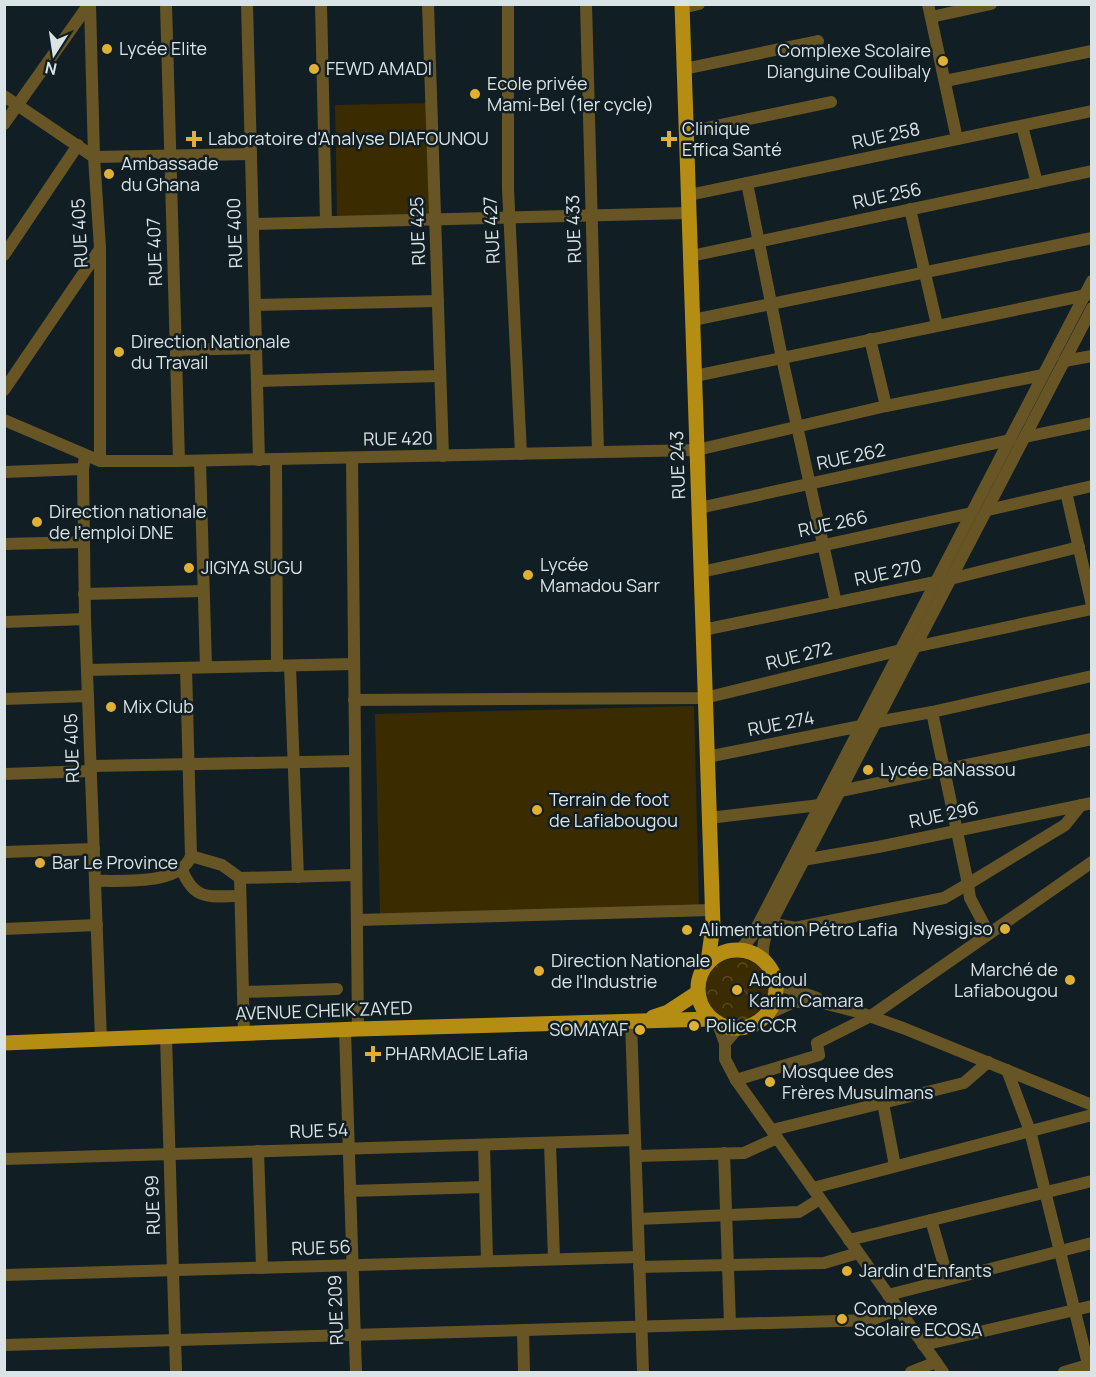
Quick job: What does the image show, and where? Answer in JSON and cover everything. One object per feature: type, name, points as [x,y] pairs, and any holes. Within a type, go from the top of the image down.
[{"type":"main road","name":"RUE 243","points":[[682,6],[713,917],[708,962]]},
{"type":"main road","points":[[713,917],[720,936],[738,950]]},
{"type":"main road","points":[[738,950],[757,955],[764,960],[772,971],[776,984],[775,1000],[768,1014],[749,1027],[737,1029],[714,1021],[702,1008],[697,993],[698,982],[708,962],[726,951],[738,950]]},
{"type":"main road","name":"AVENUE CHEIK ZAYED","points":[[638,1021],[668,1012],[697,993]]},
{"type":"main road","name":"AVENUE CHEIK ZAYED","points":[[4,1043],[352,1029],[714,1021]]},
{"type":"street","points":[[4,124],[90,4]]},
{"type":"street","name":"RUE 405","points":[[90,4],[94,157],[100,248],[100,461]]},
{"type":"street","name":"RUE 407","points":[[166,4],[179,461]]},
{"type":"street","name":"RUE 400","points":[[247,4],[260,460]]},
{"type":"street","points":[[321,4],[326,222]]},
{"type":"street","name":"RUE 425","points":[[428,4],[443,456]]},
{"type":"street","name":"RUE 427","points":[[508,4],[508,189],[520,454]]},
{"type":"street","name":"RUE 433","points":[[586,4],[597,452]]},
{"type":"street","points":[[682,6],[699,4]]},
{"type":"street","points":[[957,139],[929,11],[991,4]]},
{"type":"street","points":[[684,69],[818,41]]},
{"type":"street","points":[[945,81],[1092,51]]},
{"type":"street","points":[[4,96],[94,157],[251,154]]},
{"type":"street","points":[[687,132],[831,102]]},
{"type":"street","name":"RUE 258","points":[[689,195],[1092,111]]},
{"type":"street","points":[[1022,126],[1037,183]]},
{"type":"street","points":[[4,255],[78,145]]},
{"type":"street","name":"RUE 256","points":[[691,256],[1092,171]]},
{"type":"street","points":[[747,183],[836,603]]},
{"type":"street","points":[[910,209],[937,325]]},
{"type":"street","points":[[253,224],[689,213]]},
{"type":"street","points":[[693,320],[1092,238]]},
{"type":"street","points":[[4,390],[100,248]]},
{"type":"street","points":[[738,950],[765,923],[803,860],[861,726],[1043,375],[1088,295],[1092,281]]},
{"type":"street","points":[[695,376],[1088,295]]},
{"type":"street","points":[[255,305],[438,301]]},
{"type":"street","points":[[764,960],[762,951],[765,923],[820,805],[835,789],[877,722],[1092,308]]},
{"type":"street","points":[[870,339],[886,406]]},
{"type":"street","points":[[176,350],[256,348]]},
{"type":"street","points":[[1064,361],[1092,356]]},
{"type":"street","name":"RUE 420","points":[[4,420],[100,461],[260,460],[697,450],[886,406],[1043,375]]},
{"type":"street","points":[[257,381],[440,376]]},
{"type":"street","points":[[1025,437],[1092,423]]},
{"type":"street","name":"RUE 262","points":[[699,508],[1010,440]]},
{"type":"street","name":"RUE 405","points":[[85,456],[83,469],[84,594],[101,1040]]},
{"type":"street","name":"RUE 209","points":[[352,458],[357,920],[349,1149],[356,1372]]},
{"type":"street","points":[[276,459],[277,666]]},
{"type":"street","points":[[200,461],[206,668]]},
{"type":"street","points":[[4,472],[83,469]]},
{"type":"street","points":[[988,510],[1092,486]]},
{"type":"street","points":[[914,647],[1092,607],[1066,492]]},
{"type":"street","name":"RUE 266","points":[[701,572],[972,513]]},
{"type":"street","points":[[4,544],[84,542]]},
{"type":"street","name":"RUE 270","points":[[703,630],[937,582],[1079,547]]},
{"type":"street","points":[[84,594],[203,591]]},
{"type":"street","points":[[4,622],[85,619]]},
{"type":"street","name":"RUE 272","points":[[354,700],[705,698],[901,650]]},
{"type":"street","points":[[87,670],[354,664]]},
{"type":"street","points":[[290,666],[298,877]]},
{"type":"street","points":[[95,881],[154,879],[182,870],[188,864],[191,856],[186,668]]},
{"type":"street","points":[[877,722],[932,712],[1092,675]]},
{"type":"street","points":[[4,699],[88,696]]},
{"type":"street","points":[[932,712],[970,898],[989,934]]},
{"type":"street","name":"RUE 274","points":[[707,757],[861,726]]},
{"type":"street","points":[[835,789],[944,771],[1092,739]]},
{"type":"street","points":[[4,774],[189,765],[355,761]]},
{"type":"street","points":[[765,923],[795,928],[944,898],[1065,825],[1086,804]]},
{"type":"street","name":"RUE 296","points":[[803,860],[1086,804]]},
{"type":"street","points":[[709,818],[820,805]]},
{"type":"street","points":[[4,852],[94,849]]},
{"type":"street","points":[[191,856],[222,865],[240,878],[356,875]]},
{"type":"street","points":[[736,1080],[819,1055],[817,1043],[871,1016],[1092,862]]},
{"type":"street","points":[[182,870],[189,886],[199,893],[211,896],[240,896]]},
{"type":"street","points":[[240,878],[244,1033]]},
{"type":"street","points":[[357,920],[713,917]]},
{"type":"street","points":[[4,929],[97,925]]},
{"type":"street","points":[[776,984],[871,1016],[1092,1105]]},
{"type":"street","points":[[243,992],[337,989]]},
{"type":"street","points":[[768,1014],[794,1002],[815,1001],[858,1012]]},
{"type":"street","points":[[638,1021],[635,1140],[643,1372]]},
{"type":"street","points":[[714,1021],[725,1043],[725,1059],[736,1080],[939,1367],[911,1372]]},
{"type":"street","points":[[725,1043],[737,1029]]},
{"type":"street","name":"RUE 99","points":[[165,1036],[176,1372]]},
{"type":"street","points":[[636,1156],[744,1153],[775,1134],[964,1083],[987,1062]]},
{"type":"street","points":[[1007,1070],[1030,1131],[1089,1369],[1064,1372]]},
{"type":"street","points":[[883,1103],[895,1166]]},
{"type":"street","points":[[813,1188],[1092,1115]]},
{"type":"street","name":"RUE 54","points":[[4,1159],[635,1140]]},
{"type":"street","points":[[550,1143],[554,1259]]},
{"type":"street","points":[[483,1144],[487,1261]]},
{"type":"street","points":[[258,1151],[262,1268]]},
{"type":"street","points":[[724,1153],[730,1324]]},
{"type":"street","points":[[849,1240],[1092,1180]]},
{"type":"street","points":[[350,1191],[485,1187]]},
{"type":"street","points":[[638,1219],[799,1212],[820,1198]]},
{"type":"street","points":[[931,1220],[948,1279]]},
{"type":"street","points":[[888,1295],[1092,1243]]},
{"type":"street","name":"RUE 56","points":[[4,1275],[554,1259],[728,1265],[824,1263],[858,1253]]},
{"type":"street","points":[[923,1345],[1092,1306]]},
{"type":"street","points":[[4,1345],[872,1320],[898,1309]]},
{"type":"street","points":[[523,1330],[524,1372]]},
{"type":"green space","points":[[429,103],[431,215],[337,217],[335,105]]},
{"type":"green space","name":"Terrain de foot de Lafiabougou","points":[[694,706],[699,906],[380,914],[375,714]]},
{"type":"green space","points":[[737,958],[755,964],[763,972],[769,990],[763,1008],[755,1016],[737,1022],[719,1016],[711,1008],[705,990],[711,972],[719,964]]},
{"type":"place","name":"Lycée Elite","points":[[107,49]]},
{"type":"place","name":"Complexe Scolaire Dianguine Coulibaly","points":[[943,61]]},
{"type":"place","name":"FEWD AMADI","points":[[314,69]]},
{"type":"place","name":"Ecole privée Mami-Bel (1er cycle)","points":[[475,94]]},
{"type":"place","name":"Laboratoire d'Analyse DIAFOUNOU","points":[[194,139]]},
{"type":"place","name":"Clinique Effica Santé","points":[[669,139]]},
{"type":"place","name":"Ambassade du Ghana","points":[[109,174]]},
{"type":"place","name":"Direction Nationale du Travail","points":[[119,352]]},
{"type":"place","name":"Direction nationale de l'emploi DNE","points":[[37,522]]},
{"type":"place","name":"JIGIYA SUGU","points":[[189,568]]},
{"type":"place","name":"Lycée Mamadou Sarr","points":[[528,575]]},
{"type":"place","name":"Mix Club","points":[[111,707]]},
{"type":"place","name":"Lycée BaNassou","points":[[868,770]]},
{"type":"place","name":"Terrain de foot de Lafiabougou","points":[[537,810]]},
{"type":"place","name":"Bar Le Province","points":[[40,863]]},
{"type":"place","name":"Nyesigiso","points":[[1005,929]]},
{"type":"place","name":"Alimentation Pétro Lafia","points":[[687,930]]},
{"type":"place","name":"Direction Nationale de l'Industrie","points":[[539,971]]},
{"type":"place","name":"Marché de Lafiabougou","points":[[1070,980]]},
{"type":"place","name":"Abdoul Karim Camara","points":[[737,990]]},
{"type":"place","name":"Police CCR","points":[[694,1026]]},
{"type":"place","name":"SOMAYAF","points":[[640,1030]]},
{"type":"place","name":"PHARMACIE Lafia","points":[[373,1054]]},
{"type":"place","name":"Mosquee des Frères Musulmans","points":[[770,1082]]},
{"type":"place","name":"Jardin d'Enfants","points":[[847,1271]]},
{"type":"place","name":"Complexe Scolaire ECOSA","points":[[842,1319]]}]
